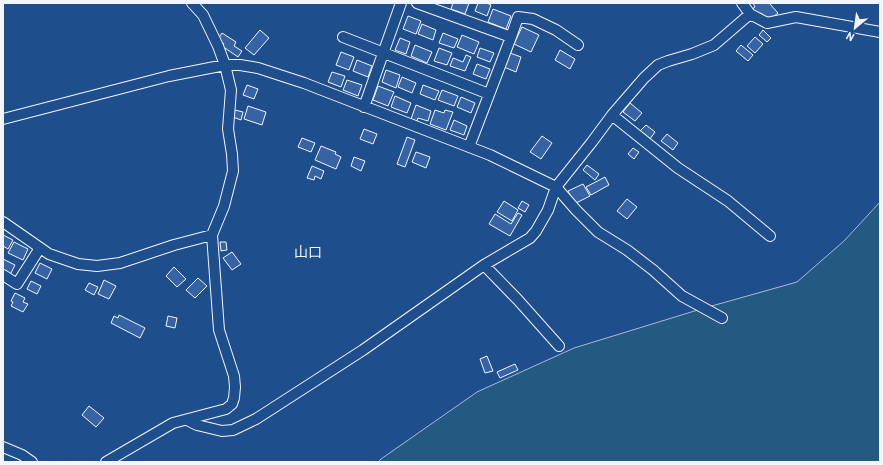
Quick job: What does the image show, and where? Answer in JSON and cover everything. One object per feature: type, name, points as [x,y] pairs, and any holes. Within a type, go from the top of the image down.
[{"type":"street","points":[[106,462],[173,423],[226,409],[232,404],[234,398],[234,376],[219,330],[212,235],[224,206],[233,171],[228,129],[231,90],[225,65],[203,15],[192,3]]},
{"type":"street","points":[[364,107],[384,53],[400,3]]},
{"type":"street","points":[[416,3],[511,37]]},
{"type":"street","points":[[742,3],[750,14],[767,23],[796,17],[880,32]]},
{"type":"street","points":[[187,420],[197,425],[222,431],[233,430],[256,419],[362,350],[484,265],[530,238],[536,231],[548,210],[556,187],[612,115],[644,78],[658,65],[714,45],[750,14]]},
{"type":"street","points":[[469,147],[518,17],[533,19],[556,30],[578,45]]},
{"type":"street","points":[[343,37],[489,94]]},
{"type":"street","points":[[3,119],[169,76],[225,65],[240,65],[258,68],[304,83],[502,160],[556,187],[598,232],[627,250],[682,296],[722,318]]},
{"type":"street","points":[[612,115],[678,168],[728,201],[770,236]]},
{"type":"street","points":[[3,222],[49,254],[78,264],[97,266],[120,263],[174,245],[212,235]]},
{"type":"street","points":[[3,275],[17,284],[40,248]]},
{"type":"street","points":[[484,265],[559,346]]},
{"type":"street","points":[[3,447],[22,455],[32,462]]},
{"type":"shaded area","points":[[880,202],[880,462],[378,462],[477,392],[574,348],[701,309],[797,282],[844,241]]},
{"type":"building","points":[[453,3],[469,3],[465,14],[451,9]]},
{"type":"building","points":[[478,3],[487,3],[491,5],[487,16],[475,11]]},
{"type":"building","points":[[753,3],[769,3],[778,13],[768,21],[761,13],[757,16],[751,10],[755,7]]},
{"type":"building","points":[[493,9],[511,16],[506,29],[488,22]]},
{"type":"building","points":[[408,16],[421,21],[416,34],[403,29]]},
{"type":"building","points":[[422,24],[436,30],[433,40],[418,34]]},
{"type":"building","points":[[522,27],[539,35],[531,52],[514,44]]},
{"type":"building","points":[[260,30],[269,38],[254,55],[245,48]]},
{"type":"building","points":[[763,30],[771,38],[767,42],[759,35]]},
{"type":"building","points":[[222,33],[236,42],[234,46],[242,51],[238,57],[222,46],[224,44],[218,39]]},
{"type":"building","points":[[443,33],[458,39],[454,48],[439,43]]},
{"type":"building","points":[[462,35],[479,42],[474,54],[457,47]]},
{"type":"building","points":[[755,37],[763,44],[755,53],[747,46]]},
{"type":"building","points":[[400,38],[410,42],[406,54],[395,50]]},
{"type":"building","points":[[415,45],[432,52],[427,63],[411,56]]},
{"type":"building","points":[[741,45],[753,55],[748,61],[736,51]]},
{"type":"building","points":[[439,48],[452,53],[447,65],[434,61]]},
{"type":"building","points":[[480,48],[494,53],[490,62],[477,57]]},
{"type":"building","points":[[560,50],[575,59],[570,69],[555,60]]},
{"type":"building","points":[[341,52],[354,57],[349,70],[336,65]]},
{"type":"building","points":[[510,53],[521,57],[516,72],[504,67]]},
{"type":"building","points":[[466,55],[471,57],[465,71],[450,66],[453,58],[463,62]]},
{"type":"building","points":[[357,60],[372,66],[368,77],[353,71]]},
{"type":"building","points":[[477,64],[490,69],[486,79],[473,74]]},
{"type":"building","points":[[386,70],[400,75],[396,88],[382,82]]},
{"type":"building","points":[[332,72],[345,76],[341,87],[328,82]]},
{"type":"building","points":[[402,77],[416,83],[412,93],[398,87]]},
{"type":"building","points":[[347,80],[362,85],[358,96],[343,90]]},
{"type":"building","points":[[247,85],[258,89],[254,99],[243,95]]},
{"type":"building","points":[[423,85],[439,91],[435,100],[420,94]]},
{"type":"building","points":[[378,86],[394,92],[388,106],[373,100]]},
{"type":"building","points":[[442,90],[458,96],[454,106],[438,100]]},
{"type":"building","points":[[395,96],[411,103],[407,113],[391,107]]},
{"type":"building","points":[[461,97],[475,103],[471,113],[457,107]]},
{"type":"building","points":[[630,103],[642,113],[635,121],[623,112]]},
{"type":"building","points":[[416,105],[431,111],[428,121],[418,118],[417,121],[411,119]]},
{"type":"building","points":[[248,106],[266,112],[262,125],[244,119]]},
{"type":"building","points":[[235,110],[243,112],[241,120],[233,117]]},
{"type":"building","points":[[435,110],[444,113],[445,110],[453,112],[446,130],[430,124]]},
{"type":"building","points":[[454,120],[467,126],[464,135],[450,130]]},
{"type":"building","points":[[646,125],[655,132],[650,139],[640,131]]},
{"type":"building","points":[[364,129],[377,134],[373,144],[360,139]]},
{"type":"building","points":[[667,134],[678,143],[673,150],[661,141]]},
{"type":"building","points":[[542,136],[552,143],[541,159],[530,152]]},
{"type":"building","points":[[407,137],[415,140],[405,167],[397,164]]},
{"type":"building","points":[[302,138],[315,143],[311,152],[298,147]]},
{"type":"building","points":[[321,146],[336,152],[335,154],[341,157],[336,169],[315,160]]},
{"type":"building","points":[[633,148],[639,152],[634,159],[628,154]]},
{"type":"building","points":[[416,152],[430,157],[426,168],[412,162]]},
{"type":"building","points":[[354,157],[365,161],[361,171],[351,166]]},
{"type":"building","points":[[587,165],[599,174],[595,180],[583,170]]},
{"type":"building","points":[[312,166],[324,171],[321,179],[315,176],[314,180],[307,178]]},
{"type":"building","points":[[605,177],[609,185],[591,195],[586,187]]},
{"type":"building","points":[[583,184],[590,196],[574,204],[568,191]]},
{"type":"building","points":[[627,199],[637,207],[627,219],[617,211]]},
{"type":"building","points":[[504,201],[518,210],[512,221],[497,212]]},
{"type":"building","points":[[522,201],[529,205],[525,212],[518,208]]},
{"type":"building","points":[[518,213],[522,215],[510,236],[489,224],[495,214],[511,224]]},
{"type":"building","points":[[3,235],[13,240],[8,249],[3,246]]},
{"type":"building","points":[[14,242],[28,249],[23,260],[8,253]]},
{"type":"building","points":[[220,242],[226,242],[227,250],[221,251]]},
{"type":"building","points":[[232,252],[241,264],[232,270],[223,258]]},
{"type":"building","points":[[3,259],[15,265],[10,275],[3,271]]},
{"type":"building","points":[[40,263],[52,269],[47,279],[35,273]]},
{"type":"building","points":[[174,267],[186,279],[177,287],[166,276]]},
{"type":"building","points":[[198,278],[207,286],[195,298],[186,290]]},
{"type":"building","points":[[104,280],[116,286],[109,299],[98,294]]},
{"type":"building","points":[[31,281],[41,286],[37,294],[27,289]]},
{"type":"building","points":[[89,283],[98,287],[94,295],[85,290]]},
{"type":"building","points":[[15,293],[25,298],[23,302],[28,304],[23,312],[11,306],[13,302],[11,301]]},
{"type":"building","points":[[119,315],[145,328],[140,338],[111,323],[114,316],[118,318]]},
{"type":"building","points":[[168,316],[177,318],[175,328],[166,326]]},
{"type":"building","points":[[487,356],[493,371],[485,373],[480,359]]},
{"type":"building","points":[[515,364],[518,370],[500,378],[497,372]]},
{"type":"building","points":[[89,406],[104,418],[96,427],[82,415]]},
{"type":"district","name":"山口","points":[[308,251]]}]
